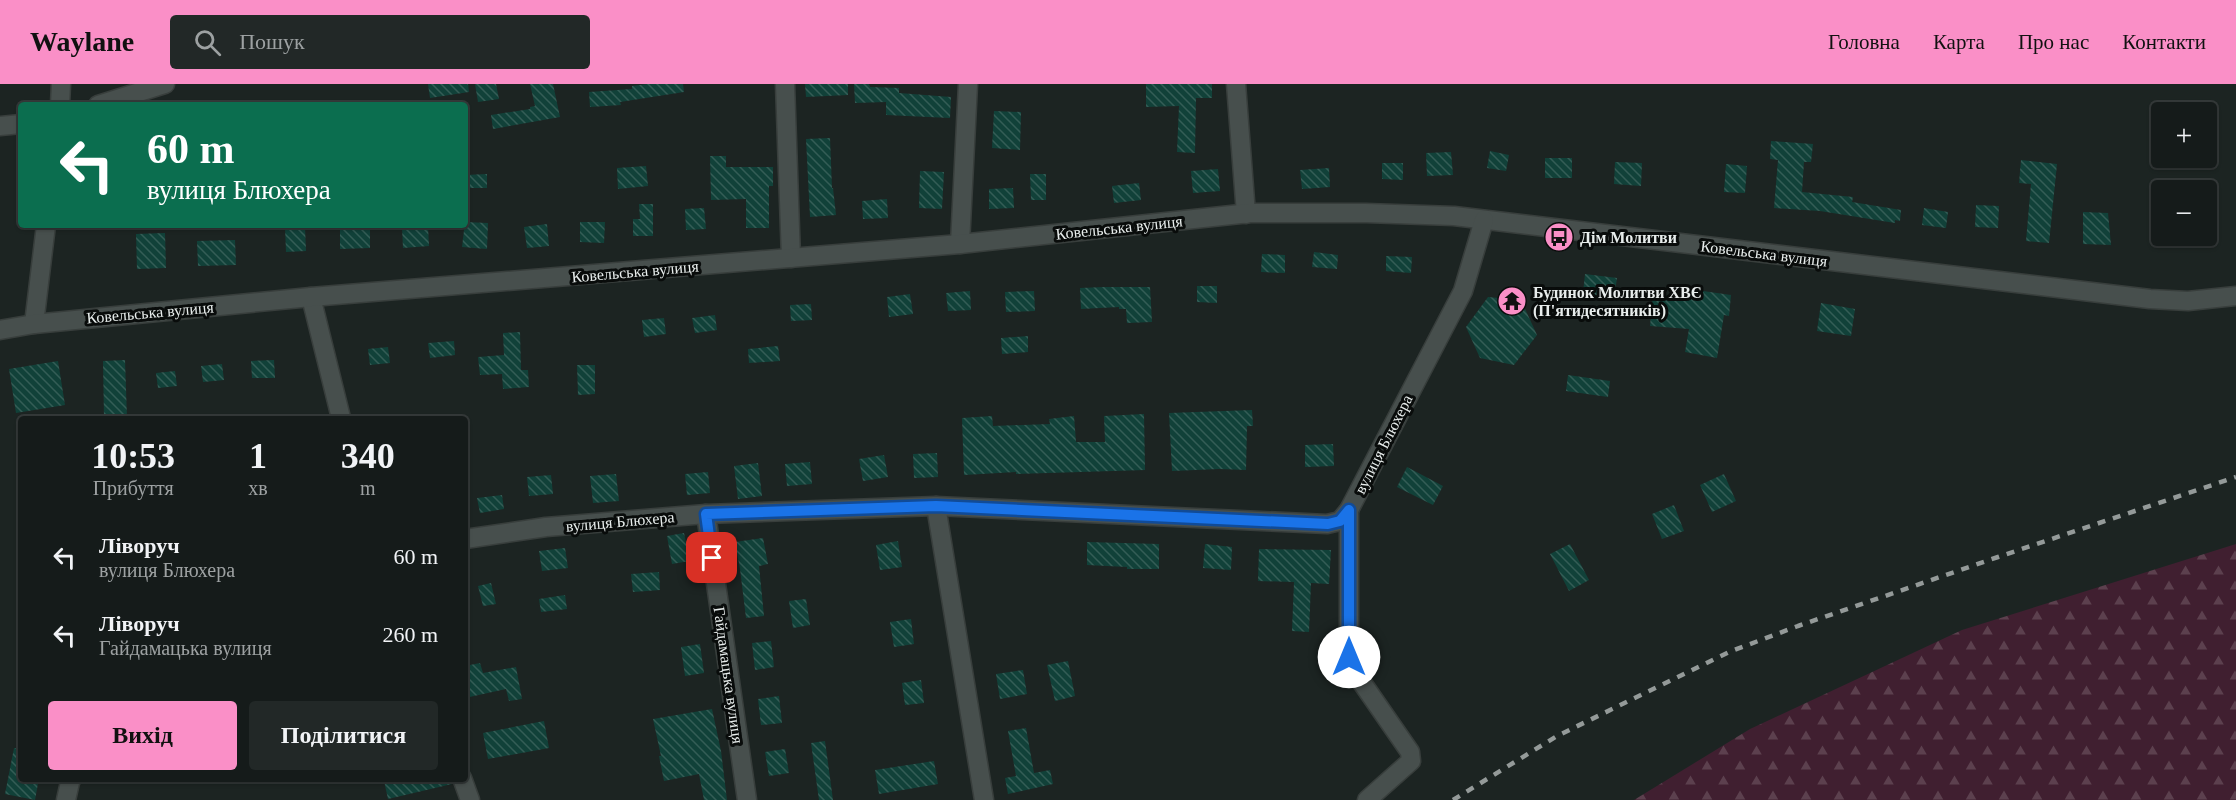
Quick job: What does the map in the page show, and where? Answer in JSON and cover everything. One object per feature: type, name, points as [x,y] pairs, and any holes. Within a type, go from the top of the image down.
[{"type":"street","points":[[60,102],[61,84]]},
{"type":"street","points":[[108,102],[165,84]]},
{"type":"street","points":[[785,84],[791,258]]},
{"type":"street","points":[[960,244],[968,84]]},
{"type":"street","points":[[1236,84],[1246,214]]},
{"type":"street","points":[[0,126],[18,123]]},
{"type":"street","name":"Ковельська вулиця","points":[[0,330],[34,324],[312,297],[960,244],[1246,214],[1366,213],[1454,216],[2150,299],[2188,301],[2236,296]]},
{"type":"street","name":"вулиця Блюхера","points":[[468,539],[546,528],[706,514],[936,506],[1328,524],[1340,521],[1349,510],[1462,291],[1484,220]]},
{"type":"street","points":[[34,324],[46,228]]},
{"type":"street","points":[[312,297],[341,416]]},
{"type":"street","points":[[936,506],[984,800]]},
{"type":"street","points":[[1349,510],[1349,657],[1356,674],[1410,752],[1411,761],[1367,800]]},
{"type":"street","name":"Гайдамацька вулиця","points":[[706,514],[747,800]]},
{"type":"street","points":[[66,800],[70,782]]},
{"type":"street","points":[[463,782],[470,800]]},
{"type":"green space","points":[[2236,544],[2236,800],[1634,800],[1750,729],[1962,630]]},
{"type":"building","points":[[428,84],[468,84],[469,92],[430,98]]},
{"type":"building","points":[[475,84],[496,84],[499,99],[478,102]]},
{"type":"building","points":[[530,84],[553,84],[560,117],[493,129],[491,115],[530,109],[535,106]]},
{"type":"building","points":[[683,84],[684,92],[620,102],[621,105],[590,107],[589,92],[632,89],[632,86]]},
{"type":"building","points":[[805,84],[848,84],[848,95],[806,97]]},
{"type":"building","points":[[854,84],[899,88],[899,93],[951,97],[950,118],[886,115],[886,102],[855,103]]},
{"type":"building","points":[[1146,84],[1212,84],[1212,98],[1196,98],[1195,153],[1177,152],[1179,106],[1146,107]]},
{"type":"building","points":[[994,111],[1021,112],[1020,150],[992,148]]},
{"type":"building","points":[[830,138],[832,188],[836,215],[810,217],[806,139]]},
{"type":"building","points":[[1771,141],[1813,144],[1811,162],[1804,162],[1802,192],[1853,197],[1852,202],[1901,210],[1900,221],[1895,220],[1895,223],[1820,211],[1774,208],[1778,160],[1770,159]]},
{"type":"building","points":[[1490,151],[1509,155],[1506,171],[1487,168]]},
{"type":"building","points":[[1451,152],[1453,175],[1427,176],[1426,153]]},
{"type":"building","points":[[710,156],[726,156],[726,167],[773,167],[773,186],[769,186],[769,228],[746,228],[746,199],[711,200]]},
{"type":"building","points":[[1545,158],[1572,158],[1572,178],[1545,178]]},
{"type":"building","points":[[2021,160],[2057,164],[2049,243],[2026,241],[2031,184],[2019,183]]},
{"type":"building","points":[[1615,162],[1642,163],[1641,186],[1614,184]]},
{"type":"building","points":[[1382,163],[1403,163],[1403,180],[1382,179]]},
{"type":"building","points":[[1726,164],[1747,166],[1745,193],[1724,192]]},
{"type":"building","points":[[646,166],[648,186],[618,189],[617,168]]},
{"type":"building","points":[[1329,168],[1330,187],[1302,189],[1300,170]]},
{"type":"building","points":[[1218,169],[1220,191],[1193,193],[1191,171]]},
{"type":"building","points":[[920,171],[944,172],[942,209],[919,208]]},
{"type":"building","points":[[487,174],[487,188],[468,188],[468,175]]},
{"type":"building","points":[[1030,174],[1046,174],[1046,200],[1031,200]]},
{"type":"building","points":[[1139,183],[1141,200],[1114,203],[1112,186]]},
{"type":"building","points":[[1013,188],[1014,208],[989,209],[989,189]]},
{"type":"building","points":[[887,199],[888,218],[863,219],[862,201]]},
{"type":"building","points":[[639,204],[653,204],[653,236],[633,236],[633,219],[640,219]]},
{"type":"building","points":[[1976,205],[1999,206],[1998,228],[1975,227]]},
{"type":"building","points":[[704,208],[706,229],[686,230],[685,209]]},
{"type":"building","points":[[1924,208],[1948,212],[1946,228],[1922,225]]},
{"type":"building","points":[[2083,212],[2108,213],[2111,245],[2083,244]]},
{"type":"building","points":[[468,222],[488,223],[487,249],[462,247],[464,228],[468,228]]},
{"type":"building","points":[[580,222],[605,222],[604,243],[580,242]]},
{"type":"building","points":[[547,224],[549,246],[527,248],[524,227]]},
{"type":"building","points":[[285,228],[305,228],[306,251],[286,252]]},
{"type":"building","points":[[340,228],[370,228],[370,248],[340,249]]},
{"type":"building","points":[[402,228],[428,228],[429,246],[403,248]]},
{"type":"building","points":[[165,233],[166,268],[137,269],[136,234]]},
{"type":"building","points":[[235,240],[236,265],[198,266],[197,241]]},
{"type":"building","points":[[1314,252],[1338,255],[1337,269],[1312,267]]},
{"type":"building","points":[[1262,254],[1285,255],[1285,273],[1261,272]]},
{"type":"building","points":[[1386,256],[1412,257],[1411,273],[1386,271]]},
{"type":"building","points":[[1585,274],[1617,278],[1614,298],[1583,293]]},
{"type":"building","points":[[1197,286],[1217,286],[1217,303],[1197,302]]},
{"type":"building","points":[[1150,287],[1152,322],[1127,323],[1126,309],[1119,309],[1119,307],[1081,309],[1080,288]]},
{"type":"building","points":[[970,291],[971,310],[948,311],[946,293]]},
{"type":"building","points":[[1034,291],[1035,311],[1006,312],[1005,292]]},
{"type":"building","points":[[1703,291],[1731,295],[1729,316],[1724,315],[1717,358],[1685,352],[1689,329],[1650,326],[1653,294],[1702,299]]},
{"type":"building","points":[[910,294],[913,314],[889,317],[887,297]]},
{"type":"building","points":[[1488,297],[1521,300],[1537,335],[1514,365],[1480,358],[1466,327]]},
{"type":"building","points":[[1821,303],[1855,309],[1851,336],[1817,331]]},
{"type":"building","points":[[811,304],[812,320],[791,321],[790,305]]},
{"type":"building","points":[[715,315],[717,330],[695,333],[692,318]]},
{"type":"building","points":[[664,318],[666,334],[644,337],[642,320]]},
{"type":"building","points":[[520,332],[521,370],[528,370],[529,387],[503,389],[502,374],[480,375],[478,357],[504,355],[503,333]]},
{"type":"building","points":[[1028,336],[1028,352],[1002,354],[1001,338]]},
{"type":"building","points":[[454,341],[455,355],[430,358],[428,343]]},
{"type":"building","points":[[778,346],[780,361],[749,363],[748,349]]},
{"type":"building","points":[[388,347],[390,363],[370,365],[368,349]]},
{"type":"building","points":[[125,360],[127,416],[104,416],[103,361]]},
{"type":"building","points":[[274,360],[275,378],[252,378],[251,361]]},
{"type":"building","points":[[58,361],[65,405],[16,413],[9,369]]},
{"type":"building","points":[[222,364],[224,380],[203,382],[201,366]]},
{"type":"building","points":[[577,365],[595,365],[595,394],[578,395]]},
{"type":"building","points":[[175,371],[177,386],[158,388],[156,373]]},
{"type":"building","points":[[1568,375],[1610,381],[1608,397],[1566,391]]},
{"type":"building","points":[[1252,410],[1253,426],[1247,426],[1246,470],[1172,471],[1169,413]]},
{"type":"building","points":[[1144,414],[1145,470],[964,475],[962,418],[992,416],[993,426],[1050,424],[1049,419],[1074,416],[1076,442],[1105,442],[1104,416]]},
{"type":"building","points":[[1333,444],[1334,466],[1305,467],[1305,445]]},
{"type":"building","points":[[937,453],[938,477],[914,478],[913,454]]},
{"type":"building","points":[[884,455],[888,477],[863,481],[859,459]]},
{"type":"building","points":[[810,462],[812,484],[787,486],[785,464]]},
{"type":"building","points":[[758,463],[762,496],[738,499],[734,466]]},
{"type":"building","points":[[1407,467],[1443,486],[1433,505],[1397,487]]},
{"type":"building","points":[[708,472],[710,493],[687,495],[685,474]]},
{"type":"building","points":[[616,474],[619,501],[593,503],[590,476]]},
{"type":"building","points":[[1724,474],[1736,501],[1712,512],[1700,485]]},
{"type":"building","points":[[551,475],[553,494],[529,496],[527,477]]},
{"type":"building","points":[[502,495],[504,509],[480,513],[477,498]]},
{"type":"building","points":[[1674,505],[1684,531],[1662,539],[1652,514]]},
{"type":"building","points":[[684,533],[690,561],[672,564],[667,536]]},
{"type":"building","points":[[763,538],[768,564],[759,566],[764,616],[746,618],[735,542]]},
{"type":"building","points":[[898,541],[902,567],[880,570],[876,545]]},
{"type":"building","points":[[1087,542],[1159,544],[1159,569],[1087,565]]},
{"type":"building","points":[[1205,544],[1232,547],[1231,570],[1203,568]]},
{"type":"building","points":[[1570,544],[1589,580],[1569,591],[1550,554]]},
{"type":"building","points":[[565,548],[568,568],[542,571],[539,551]]},
{"type":"building","points":[[1259,549],[1331,550],[1329,584],[1311,583],[1309,632],[1292,631],[1294,582],[1258,581]]},
{"type":"building","points":[[659,572],[660,590],[633,592],[631,574]]},
{"type":"building","points":[[491,583],[496,604],[483,606],[478,586]]},
{"type":"building","points":[[565,595],[567,609],[541,612],[539,599]]},
{"type":"building","points":[[806,599],[810,625],[793,628],[789,601]]},
{"type":"building","points":[[911,619],[914,644],[894,647],[890,622]]},
{"type":"building","points":[[771,641],[774,667],[755,670],[752,643]]},
{"type":"building","points":[[700,644],[704,673],[685,676],[681,647]]},
{"type":"building","points":[[1068,661],[1075,696],[1055,701],[1047,665]]},
{"type":"building","points":[[480,663],[483,673],[516,667],[522,699],[509,701],[506,689],[468,697],[468,665]]},
{"type":"building","points":[[1023,670],[1027,694],[1000,699],[996,674]]},
{"type":"building","points":[[921,680],[924,703],[905,705],[902,683]]},
{"type":"building","points":[[779,696],[782,723],[761,725],[758,699]]},
{"type":"building","points":[[712,709],[721,751],[727,800],[704,800],[699,774],[664,781],[659,756],[661,756],[653,719]]},
{"type":"building","points":[[544,721],[549,748],[488,759],[483,733]]},
{"type":"building","points":[[1026,728],[1034,773],[1050,770],[1053,784],[1008,794],[1005,778],[1016,776],[1008,731]]},
{"type":"building","points":[[825,741],[833,800],[819,800],[811,743]]},
{"type":"building","points":[[14,748],[18,748],[18,782],[38,782],[35,800],[5,794]]},
{"type":"building","points":[[785,749],[789,773],[769,776],[765,752]]},
{"type":"building","points":[[934,761],[938,784],[879,794],[875,770]]},
{"type":"building","points":[[384,782],[452,782],[452,784],[388,799]]},
{"type":"railway","points":[[1453,800],[1557,736],[1729,652],[1798,626],[2236,477]]},
{"type":"place","name":"Дім Молитви","points":[[1559,237]]},
{"type":"place","name":"Будинок Молитви ХВЄ (П'ятидесятників)","points":[[1512,301]]},
{"type":"route","points":[[712,558],[706,514],[936,506],[1328,524],[1340,521],[1349,510],[1349,657]]}]
